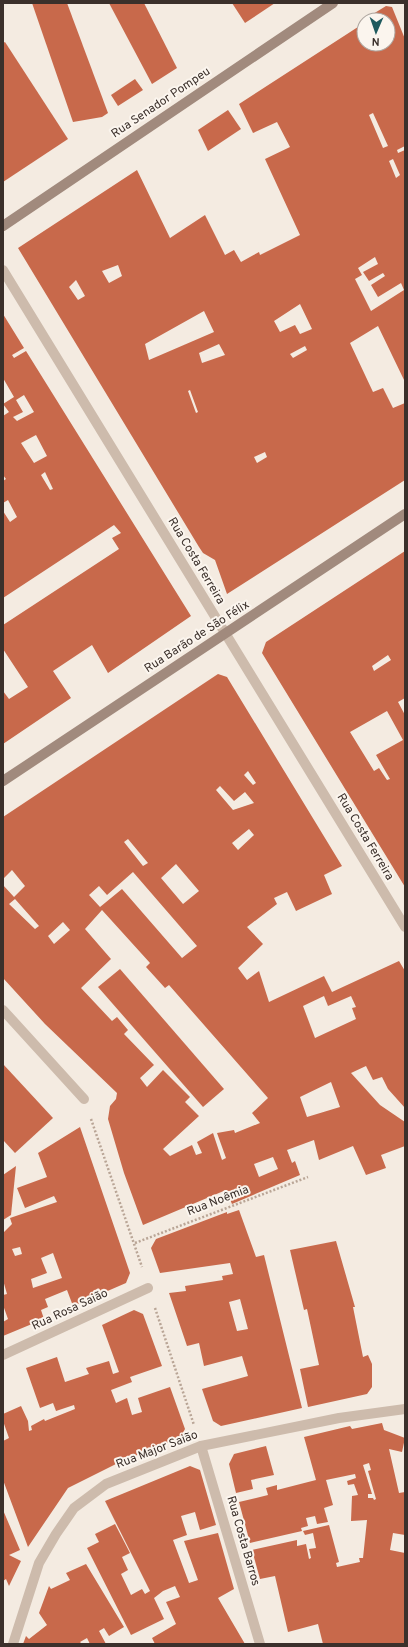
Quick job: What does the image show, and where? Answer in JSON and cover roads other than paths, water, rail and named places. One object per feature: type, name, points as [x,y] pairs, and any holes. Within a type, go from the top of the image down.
[{"type":"street","name":"Rua Senador Pompeu","points":[[3,226],[333,3]]},
{"type":"street","name":"Rua Costa Ferreira","points":[[3,270],[405,927]]},
{"type":"street","name":"Rua Barão de São Félix","points":[[3,781],[405,514]]},
{"type":"street","points":[[3,1010],[84,1099]]},
{"type":"street","name":"Rua Rosa Saião","points":[[3,1355],[148,1288]]},
{"type":"street","name":"Rua Major Saião","points":[[13,1644],[39,1563],[56,1534],[74,1508],[106,1484],[201,1446],[339,1418],[405,1409]]},
{"type":"street","name":"Rua Costa Barros","points":[[201,1446],[260,1644]]}]
